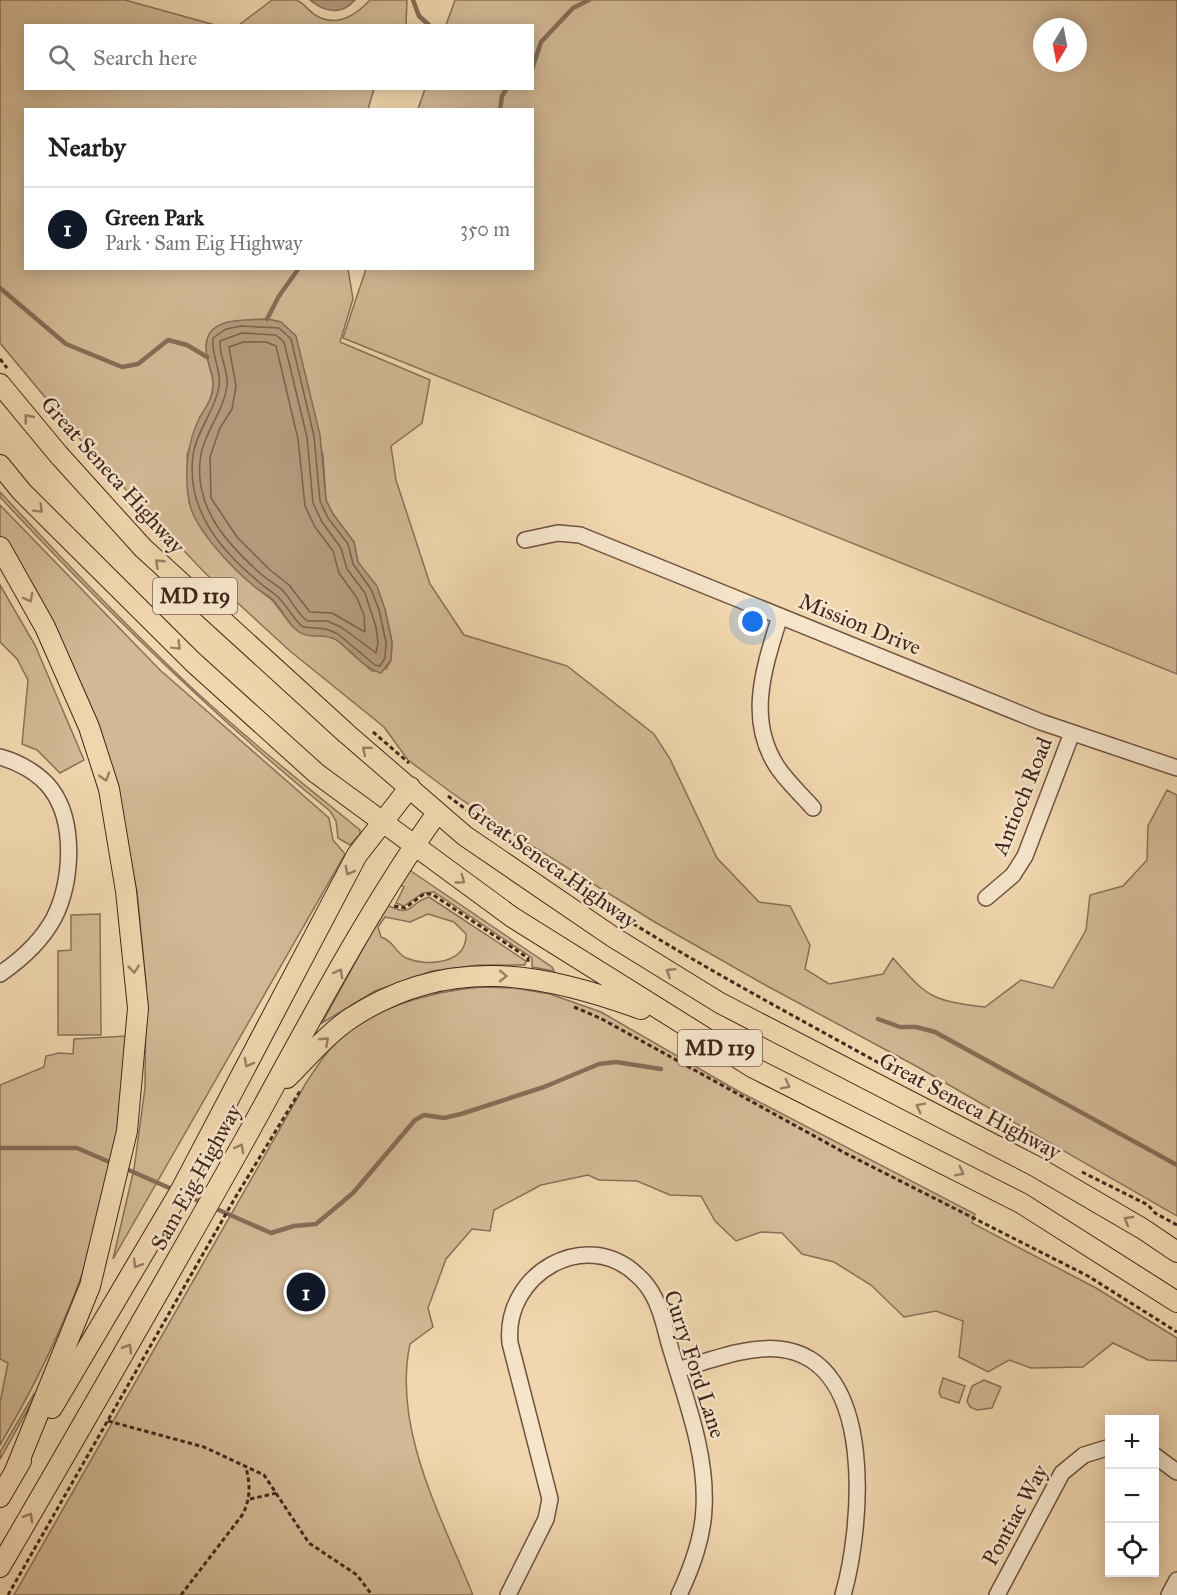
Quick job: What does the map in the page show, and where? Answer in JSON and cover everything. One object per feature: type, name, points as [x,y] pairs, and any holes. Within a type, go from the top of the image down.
[{"type":"main road","name":"Great Seneca Highway","points":[[6,379],[58,454],[143,548],[437,813],[523,877],[720,1003],[1035,1166],[1177,1252]]},
{"type":"main road","name":"MD 119","points":[[0,465],[22,492],[193,662],[316,773],[382,824],[512,917],[674,1021],[752,1067],[1021,1203],[1177,1302]]},
{"type":"main road","points":[[0,547],[45,627],[89,727],[109,789],[126,891],[138,1008],[127,1131],[90,1286],[15,1471]]},
{"type":"main road","name":"Sam Eig Highway","points":[[0,1497],[179,1192],[357,855],[410,787]]},
{"type":"main road","name":"Sam Eig Highway","points":[[0,1567],[413,846],[437,813]]},
{"type":"main road","points":[[269,1097],[349,1019],[391,996],[440,980],[500,975],[540,978],[583,989],[674,1021]]},
{"type":"street","name":"Mission Drive","points":[[525,540],[558,533],[580,535],[1072,734],[1177,768]]},
{"type":"street","points":[[780,616],[762,673],[759,699],[762,722],[769,752],[777,767],[813,808]]},
{"type":"street","name":"Antioch Road","points":[[986,898],[1013,875],[1025,856],[1072,734]]},
{"type":"street","points":[[0,757],[28,770],[52,790],[66,829],[69,857],[65,889],[54,917],[33,947],[0,974]]},
{"type":"street","name":"Curry Ford Lane","points":[[508,1595],[546,1520],[550,1499],[510,1343],[510,1319],[522,1288],[544,1269],[571,1257],[601,1257],[625,1266],[636,1274],[654,1297],[701,1456],[705,1486],[702,1530],[679,1595]]},
{"type":"street","points":[[677,1370],[759,1349],[781,1349],[800,1354],[829,1375],[838,1387],[850,1419],[855,1465],[855,1523],[843,1595]]},
{"type":"street","name":"Pontiac Way","points":[[997,1595],[1062,1473],[1084,1455],[1105,1449]]},
{"type":"street","points":[[1159,1458],[1177,1472]]},
{"type":"street","points":[[1169,1595],[1177,1580]]},
{"type":"path","points":[[0,359],[6,379]]},
{"type":"path","points":[[139,516],[173,550]]},
{"type":"path","points":[[366,726],[411,764]]},
{"type":"path","points":[[446,795],[521,850],[630,922],[721,976],[917,1084]]},
{"type":"path","points":[[392,883],[400,890],[392,904],[398,908],[414,904],[424,894],[432,894],[528,958]]},
{"type":"path","points":[[572,1006],[600,1018],[845,1153],[1088,1276],[1177,1332]]},
{"type":"path","points":[[8,1595],[229,1209],[302,1089]]},
{"type":"path","points":[[1076,1169],[1148,1205],[1155,1213],[1177,1225]]},
{"type":"path","points":[[108,1420],[151,1435],[204,1447],[264,1475],[309,1543],[357,1575],[372,1595]]},
{"type":"path","points":[[181,1595],[243,1514],[250,1499],[246,1466]]},
{"type":"path","points":[[250,1499],[277,1493]]},
{"type":"shaded area","points":[[0,0],[125,0],[211,24],[24,24],[24,90],[374,90],[368,108],[24,108],[24,270],[348,270],[353,299],[340,342],[430,380],[422,423],[391,446],[396,480],[430,584],[464,635],[567,666],[654,734],[670,759],[717,858],[759,902],[790,906],[810,945],[805,969],[829,984],[883,974],[893,958],[915,982],[932,995],[953,1002],[985,1007],[1021,980],[1053,988],[1086,930],[1090,895],[1123,886],[1147,860],[1148,826],[1167,790],[1177,795],[1177,1216],[916,1066],[767,986],[653,921],[505,829],[452,793],[408,760],[384,727],[290,651],[205,573],[94,456],[0,343]],"holes":[[[267,319],[281,322],[323,455],[326,500],[333,514],[354,542],[358,562],[385,609],[392,642],[391,660],[386,669],[372,671],[336,639],[324,635],[307,635],[292,626],[273,601],[237,569],[189,502],[187,455],[200,417],[210,402],[214,383],[207,357],[247,320]]]},
{"type":"shaded area","points":[[272,0],[296,0],[323,19],[338,20],[352,15],[370,0],[407,0],[406,24],[240,24]]},
{"type":"shaded area","points":[[455,0],[1177,0],[1177,674],[343,338],[366,270],[534,270],[534,108],[418,108],[425,90],[534,90],[534,24],[446,24]]},
{"type":"shaded area","points":[[0,492],[94,592],[192,688],[254,743],[360,830],[360,834],[350,845],[338,838],[336,821],[330,811],[243,737],[160,660],[39,539],[0,497]]},
{"type":"shaded area","points":[[0,505],[160,670],[329,818],[333,840],[345,854],[113,1259],[134,1169],[145,1088],[146,984],[137,892],[122,815],[0,537]]},
{"type":"shaded area","points":[[0,585],[35,645],[84,760],[60,773],[37,750],[22,744],[28,680],[17,659],[0,642]]},
{"type":"shaded area","points":[[408,869],[552,967],[554,971],[532,967],[532,958],[434,892],[423,893],[404,906],[396,903],[404,887],[399,884]]},
{"type":"shaded area","points":[[429,897],[526,961],[525,965],[479,965],[432,971],[375,991],[322,1023],[387,905],[407,910]],"holes":[[[428,914],[454,922],[466,934],[465,944],[453,957],[434,962],[406,958],[389,941],[381,937],[378,927],[385,917],[410,922]]]},
{"type":"shaded area","points":[[100,914],[101,1035],[58,1035],[58,951],[71,950],[71,915]]},
{"type":"shaded area","points":[[480,987],[514,988],[550,994],[601,1012],[738,1091],[975,1214],[972,1223],[1096,1288],[1177,1338],[1177,1361],[1148,1360],[1113,1343],[1083,1367],[1031,1368],[1009,1360],[988,1372],[959,1357],[963,1321],[936,1311],[904,1317],[871,1285],[834,1262],[802,1254],[782,1233],[761,1232],[736,1241],[715,1221],[701,1196],[670,1195],[637,1181],[599,1180],[588,1175],[541,1185],[494,1210],[490,1231],[472,1229],[446,1259],[428,1308],[433,1327],[410,1344],[406,1376],[408,1408],[414,1440],[435,1504],[473,1595],[14,1595],[306,1083],[324,1056],[346,1034],[381,1012],[420,998]]},
{"type":"shaded area","points":[[126,1036],[120,1116],[112,1169],[90,1252],[76,1292],[41,1370],[0,1445],[0,1403],[8,1363],[0,1359],[0,1085],[44,1067],[46,1056],[59,1053],[73,1054],[74,1039]]},
{"type":"shaded area","points":[[943,1378],[965,1386],[959,1403],[941,1397],[939,1392]]},
{"type":"shaded area","points":[[984,1380],[1001,1387],[992,1408],[977,1410],[970,1407],[967,1401],[972,1386]]},
{"type":"shaded area","points":[[34,1394],[36,1395],[0,1459],[0,1452]]},
{"type":"water","points":[[310,0],[355,0],[345,8],[327,10]]},
{"type":"water","points":[[267,319],[281,322],[296,336],[320,435],[326,500],[333,514],[354,542],[358,562],[377,586],[385,609],[392,642],[391,660],[381,673],[364,664],[333,638],[308,636],[295,629],[273,600],[246,580],[216,548],[192,512],[188,491],[188,458],[192,437],[209,403],[213,388],[206,344],[209,334],[215,327],[224,323]]},
{"type":"waterway","points":[[413,0],[419,16],[428,24]]},
{"type":"waterway","points":[[534,63],[541,42],[573,8],[589,0]]},
{"type":"waterway","points":[[500,108],[502,96],[506,90]]},
{"type":"waterway","points":[[267,319],[279,296],[298,270]]},
{"type":"waterway","points":[[0,288],[66,344],[122,367],[138,364],[168,340],[187,345],[207,357]]},
{"type":"waterway","points":[[878,1019],[900,1027],[916,1027],[935,1032],[1177,1165]]},
{"type":"waterway","points":[[212,1207],[271,1233],[294,1226],[316,1224],[353,1193],[415,1120],[424,1115],[444,1118],[461,1114],[544,1087],[599,1064],[616,1062],[661,1069]]},
{"type":"waterway","points":[[0,1148],[77,1148],[114,1164]]},
{"type":"waterway","points":[[124,1168],[174,1190]]},
{"type":"waterway","points":[[185,1195],[205,1204]]},
{"type":"place","name":"Green Park","points":[[306,1292]]}]
